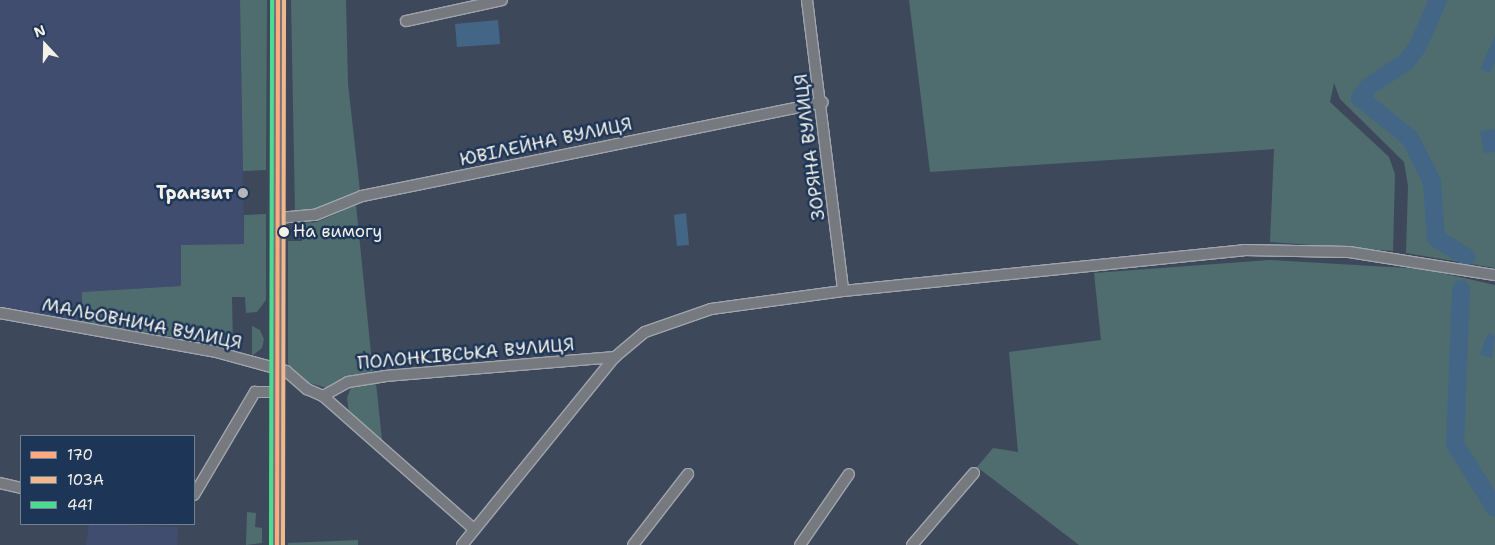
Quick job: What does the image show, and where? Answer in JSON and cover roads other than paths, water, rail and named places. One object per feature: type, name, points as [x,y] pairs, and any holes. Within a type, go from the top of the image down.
[{"type":"main road","points":[[277,545],[278,0]]},
{"type":"street","points":[[406,21],[502,0]]},
{"type":"street","name":"ЗОРЯНА ВУЛИЦЯ","points":[[807,0],[822,102],[843,291]]},
{"type":"street","name":"ЮВІЛЕЙНА ВУЛИЦЯ","points":[[278,218],[315,215],[362,196],[822,102]]},
{"type":"street","points":[[462,545],[615,357],[645,332],[711,309],[843,291],[1244,250],[1349,252],[1495,275]]},
{"type":"street","name":"МАЛЬОВНИЧА ВУЛИЦЯ","points":[[0,312],[216,352],[286,371],[307,389],[323,396],[474,529]]},
{"type":"street","name":"ПОЛОНКІВСЬКА ВУЛИЦЯ","points":[[323,396],[348,382],[385,376],[615,357]]},
{"type":"street","points":[[195,493],[255,392],[277,392]]},
{"type":"street","points":[[912,545],[974,473]]},
{"type":"street","points":[[632,545],[688,474]]},
{"type":"street","points":[[800,545],[849,474]]},
{"type":"street","points":[[0,483],[20,488]]},
{"type":"waterway","points":[[1438,0],[1418,46],[1406,62],[1369,86],[1360,98],[1410,138],[1432,182],[1436,238],[1467,257]]},
{"type":"waterway","points":[[1461,289],[1455,444],[1495,508]]},
{"type":"place","name":"Транзит","points":[[243,193]]},
{"type":"place","name":"На вимогу","points":[[284,232]]}]
